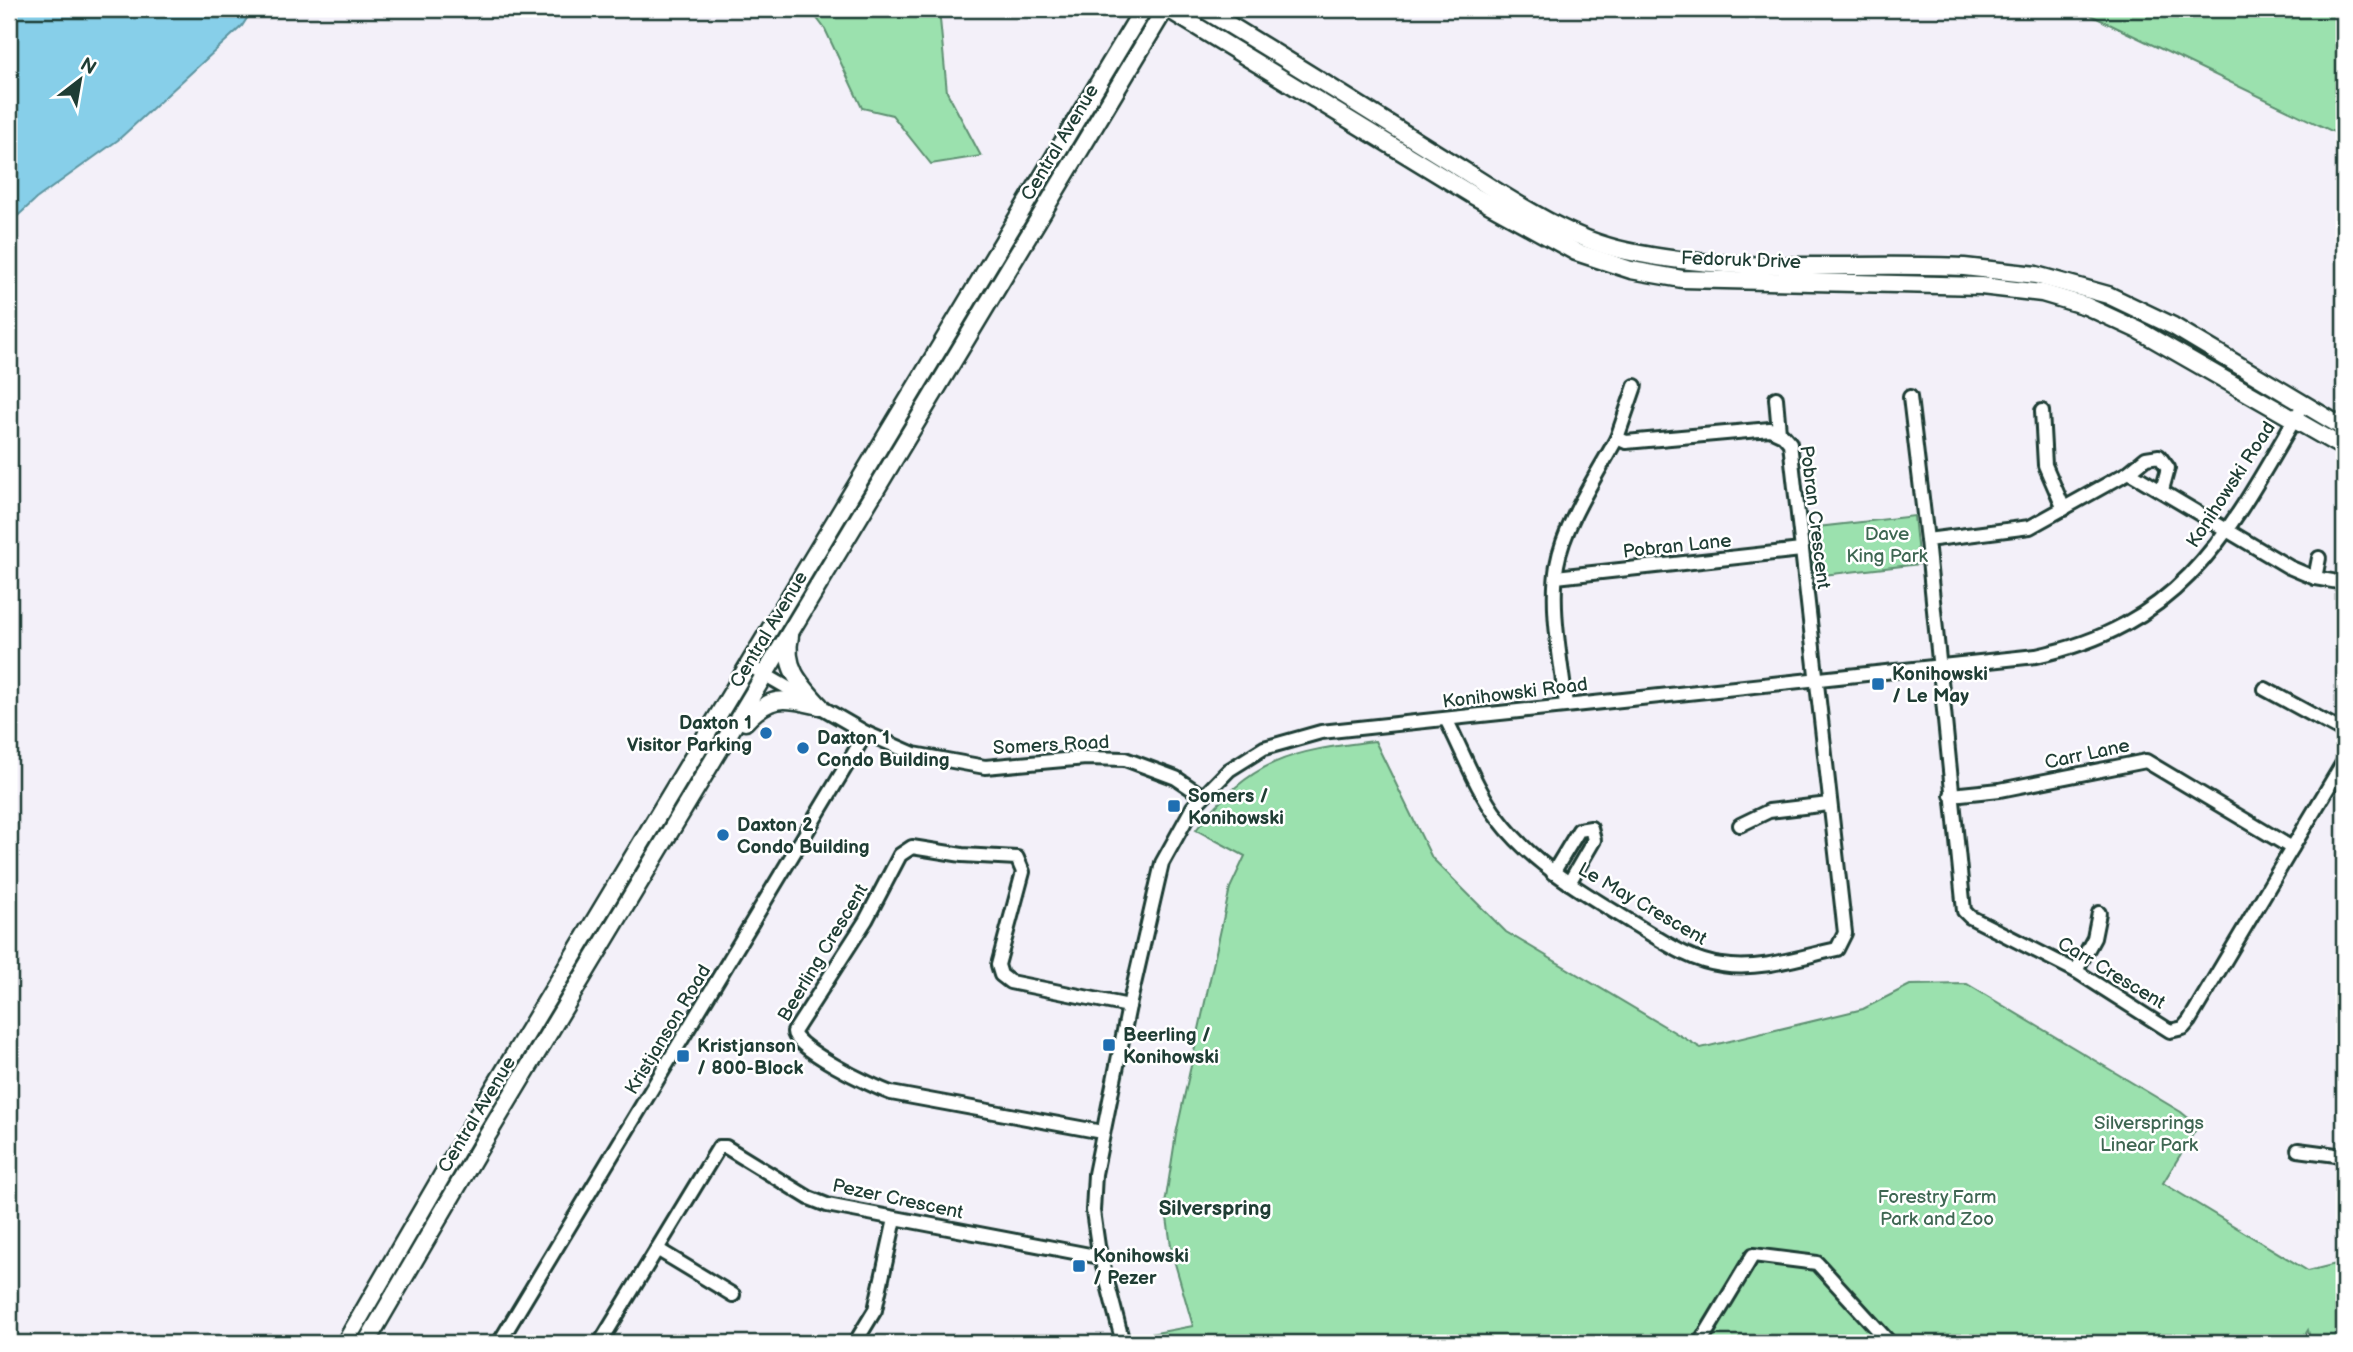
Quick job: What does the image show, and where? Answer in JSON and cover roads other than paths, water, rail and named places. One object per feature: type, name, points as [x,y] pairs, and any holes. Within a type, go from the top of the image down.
[{"type":"main road","name":"Central Avenue","points":[[345,1343],[465,1136],[1143,9]]},
{"type":"main road","name":"Central Avenue","points":[[366,1343],[488,1134],[1166,9]]},
{"type":"main road","name":"Fedoruk Drive","points":[[1166,9],[1493,208],[1548,239],[1602,262],[1656,275],[1706,280],[1959,285],[2042,293],[2086,306],[2138,330],[2344,448]]},
{"type":"main road","name":"Fedoruk Drive","points":[[1203,9],[1506,196],[1574,233],[1612,247],[1695,262],[1944,266],[2036,275],[2108,295],[2143,311],[2344,428]]},
{"type":"main road","points":[[792,631],[789,666],[801,685],[820,706]]},
{"type":"main road","points":[[724,745],[756,710],[769,701],[790,700],[820,706]]},
{"type":"main road","points":[[380,1318],[380,1343]]},
{"type":"street","points":[[1566,705],[1555,592],[1563,542],[1617,438],[1635,386]]},
{"type":"street","name":"Carr Crescent","points":[[1910,397],[1964,911],[1970,917],[2076,971],[2170,1031],[2183,1028],[2344,761]]},
{"type":"street","points":[[1776,398],[1779,432]]},
{"type":"street","name":"Konihowski Road","points":[[1123,1343],[1100,1258],[1093,1211],[1102,1132],[1162,863],[1178,830],[1201,795],[1229,770],[1264,748],[1301,735],[2036,656],[2073,647],[2114,631],[2155,606],[2182,584],[2212,552],[2227,530],[2303,404]]},
{"type":"street","points":[[2042,411],[2045,465],[2064,509]]},
{"type":"street","name":"Pobran Crescent","points":[[1617,438],[1626,442],[1759,429],[1779,432],[1790,443],[1816,678]]},
{"type":"street","points":[[1927,540],[2017,531],[2064,509],[2129,472],[2146,458],[2159,456],[2168,468],[2162,490]]},
{"type":"street","points":[[2129,472],[2289,567],[2315,578],[2344,583]]},
{"type":"street","name":"Pobran Lane","points":[[1556,576],[1801,550]]},
{"type":"street","points":[[2315,578],[2319,558]]},
{"type":"street","name":"Somers Road","points":[[750,666],[866,733],[914,754],[985,767],[1086,758],[1125,759],[1176,778],[1201,795]]},
{"type":"street","name":"Le May Crescent","points":[[1446,719],[1497,817],[1553,873],[1681,952],[1708,962],[1736,967],[1763,965],[1837,949],[1844,933],[1816,678]]},
{"type":"street","points":[[2264,689],[2344,732]]},
{"type":"street","name":"Kristjanson Road","points":[[499,1343],[866,733]]},
{"type":"street","name":"Carr Lane","points":[[1951,795],[2000,790],[2146,761],[2292,848]]},
{"type":"street","points":[[1740,825],[1769,811],[1829,804]]},
{"type":"street","points":[[1553,873],[1579,830],[1591,828],[1594,840],[1569,883]]},
{"type":"street","name":"Beerling Crescent","points":[[1102,1132],[881,1089],[799,1044],[793,1032],[866,919],[900,855],[912,847],[962,855],[1017,858],[1023,872],[998,965],[1000,975],[1010,982],[1129,1006]]},
{"type":"street","points":[[2076,971],[2094,938],[2099,913]]},
{"type":"street","name":"Pezer Crescent","points":[[600,1343],[719,1147],[726,1147],[827,1205],[1100,1258]]},
{"type":"street","points":[[2298,1150],[2344,1156]]},
{"type":"street","points":[[855,1343],[875,1310],[895,1219]]},
{"type":"street","points":[[657,1249],[733,1295]]},
{"type":"street","points":[[1700,1343],[1753,1255],[1817,1263],[1890,1343]]},
{"type":"water","points":[[9,9],[253,9],[242,26],[118,140],[36,199],[9,224]]},
{"type":"place","name":"Konihowski / Le May","points":[[1878,684]]},
{"type":"place","name":"Daxton 1 Visitor Parking","points":[[766,733]]},
{"type":"place","name":"Daxton 1 Condo Building","points":[[803,748]]},
{"type":"place","name":"Somers / Konihowski","points":[[1174,806]]},
{"type":"place","name":"Daxton 2 Condo Building","points":[[723,835]]},
{"type":"place","name":"Beerling / Konihowski","points":[[1109,1045]]},
{"type":"place","name":"Kristjanson / 800-Block","points":[[683,1056]]},
{"type":"place","name":"Konihowski / Pezer","points":[[1079,1266]]},
{"type":"district","name":"Silverspring","points":[[1215,1208]]},
{"type":"park label","name":"Dave King Park","points":[[1887,544]]},
{"type":"park label","name":"Silversprings Linear Park","points":[[2149,1133]]},
{"type":"park label","name":"Forestry Farm Park and Zoo","points":[[1937,1207]]}]
